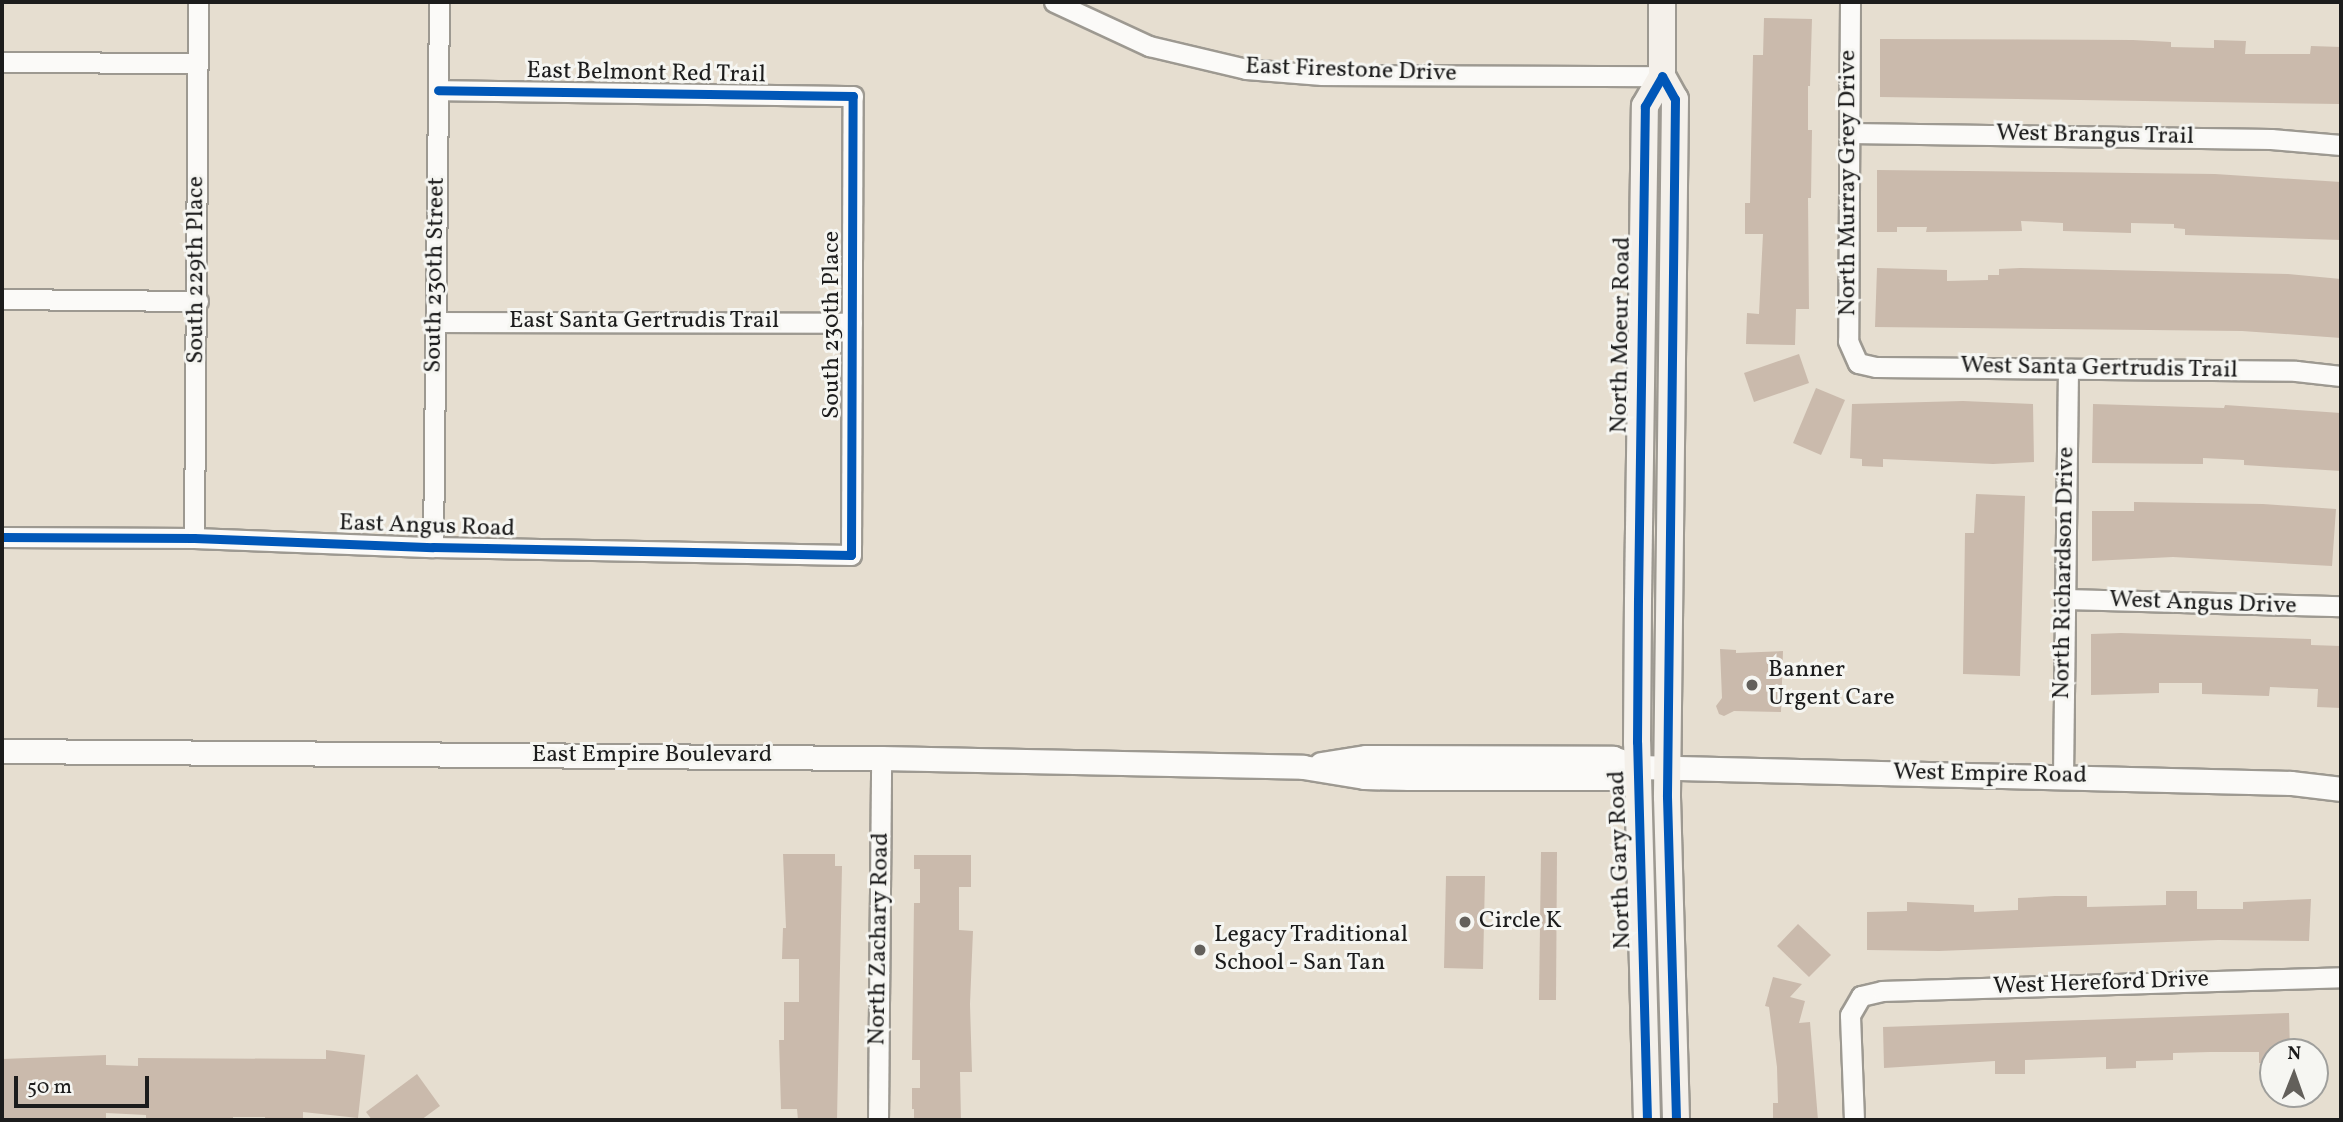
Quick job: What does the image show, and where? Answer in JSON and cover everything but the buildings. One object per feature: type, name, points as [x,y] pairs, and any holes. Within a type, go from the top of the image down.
[{"type":"main road","name":"North Gary Road","points":[[1662,2],[1661,76],[1675,99],[1667,767]]},
{"type":"main road","name":"North Moeur Road","points":[[1637,600],[1645,106],[1661,76]]},
{"type":"main road","name":"North Gary Road","points":[[1637,600],[1638,766],[1647,1120]]},
{"type":"main road","points":[[1667,767],[1676,1120]]},
{"type":"street","name":"South 229th Place","points":[[194,538],[198,301],[198,2]]},
{"type":"street","name":"South 230th Street","points":[[433,547],[439,2]]},
{"type":"street","name":"East Firestone Drive","points":[[1054,2],[1149,46],[1246,69],[1322,75],[1661,76]]},
{"type":"street","name":"North Murray Grey Drive","points":[[1850,2],[1847,341],[1858,363]]},
{"type":"street","points":[[2,62],[198,63]]},
{"type":"street","name":"East Belmont Red Trail","points":[[438,90],[853,96]]},
{"type":"street","name":"South 230th Place","points":[[851,555],[853,96]]},
{"type":"street","name":"West Brangus Trail","points":[[1849,133],[2272,139],[2341,145]]},
{"type":"street","points":[[2,299],[198,301]]},
{"type":"street","name":"East Santa Gertrudis Trail","points":[[436,322],[852,323]]},
{"type":"street","name":"West Santa Gertrudis Trail","points":[[1858,363],[1876,367],[2296,371],[2341,376]]},
{"type":"street","name":"North Richardson Drive","points":[[2063,777],[2068,369]]},
{"type":"street","name":"East Angus Road","points":[[2,537],[194,538],[433,547],[851,555]]},
{"type":"street","name":"West Angus Drive","points":[[2065,599],[2341,606]]},
{"type":"street","name":"East Empire Boulevard","points":[[2,751],[881,758],[1303,767],[1366,757],[1613,758],[1638,766]]},
{"type":"street","name":"North Zachary Road","points":[[878,1120],[881,758]]},
{"type":"street","name":"West Empire Road","points":[[1638,766],[2291,783],[2341,789]]},
{"type":"street","name":"West Hereford Drive","points":[[1854,1120],[1850,1015],[1861,996],[1882,991],[2341,977]]},
{"type":"cycle path","points":[[1662,76],[1675,99],[1667,797],[1676,1120]]},
{"type":"cycle path","points":[[1647,1120],[1637,742],[1645,106],[1662,76]]},
{"type":"cycle path","points":[[2,537],[194,538],[433,547],[851,555],[853,96],[438,90]]},
{"type":"place","name":"Banner Urgent Care","points":[[1752,685]]},
{"type":"place","name":"Circle K","points":[[1465,922]]},
{"type":"place","name":"Legacy Traditional School - San Tan","points":[[1200,950]]}]
